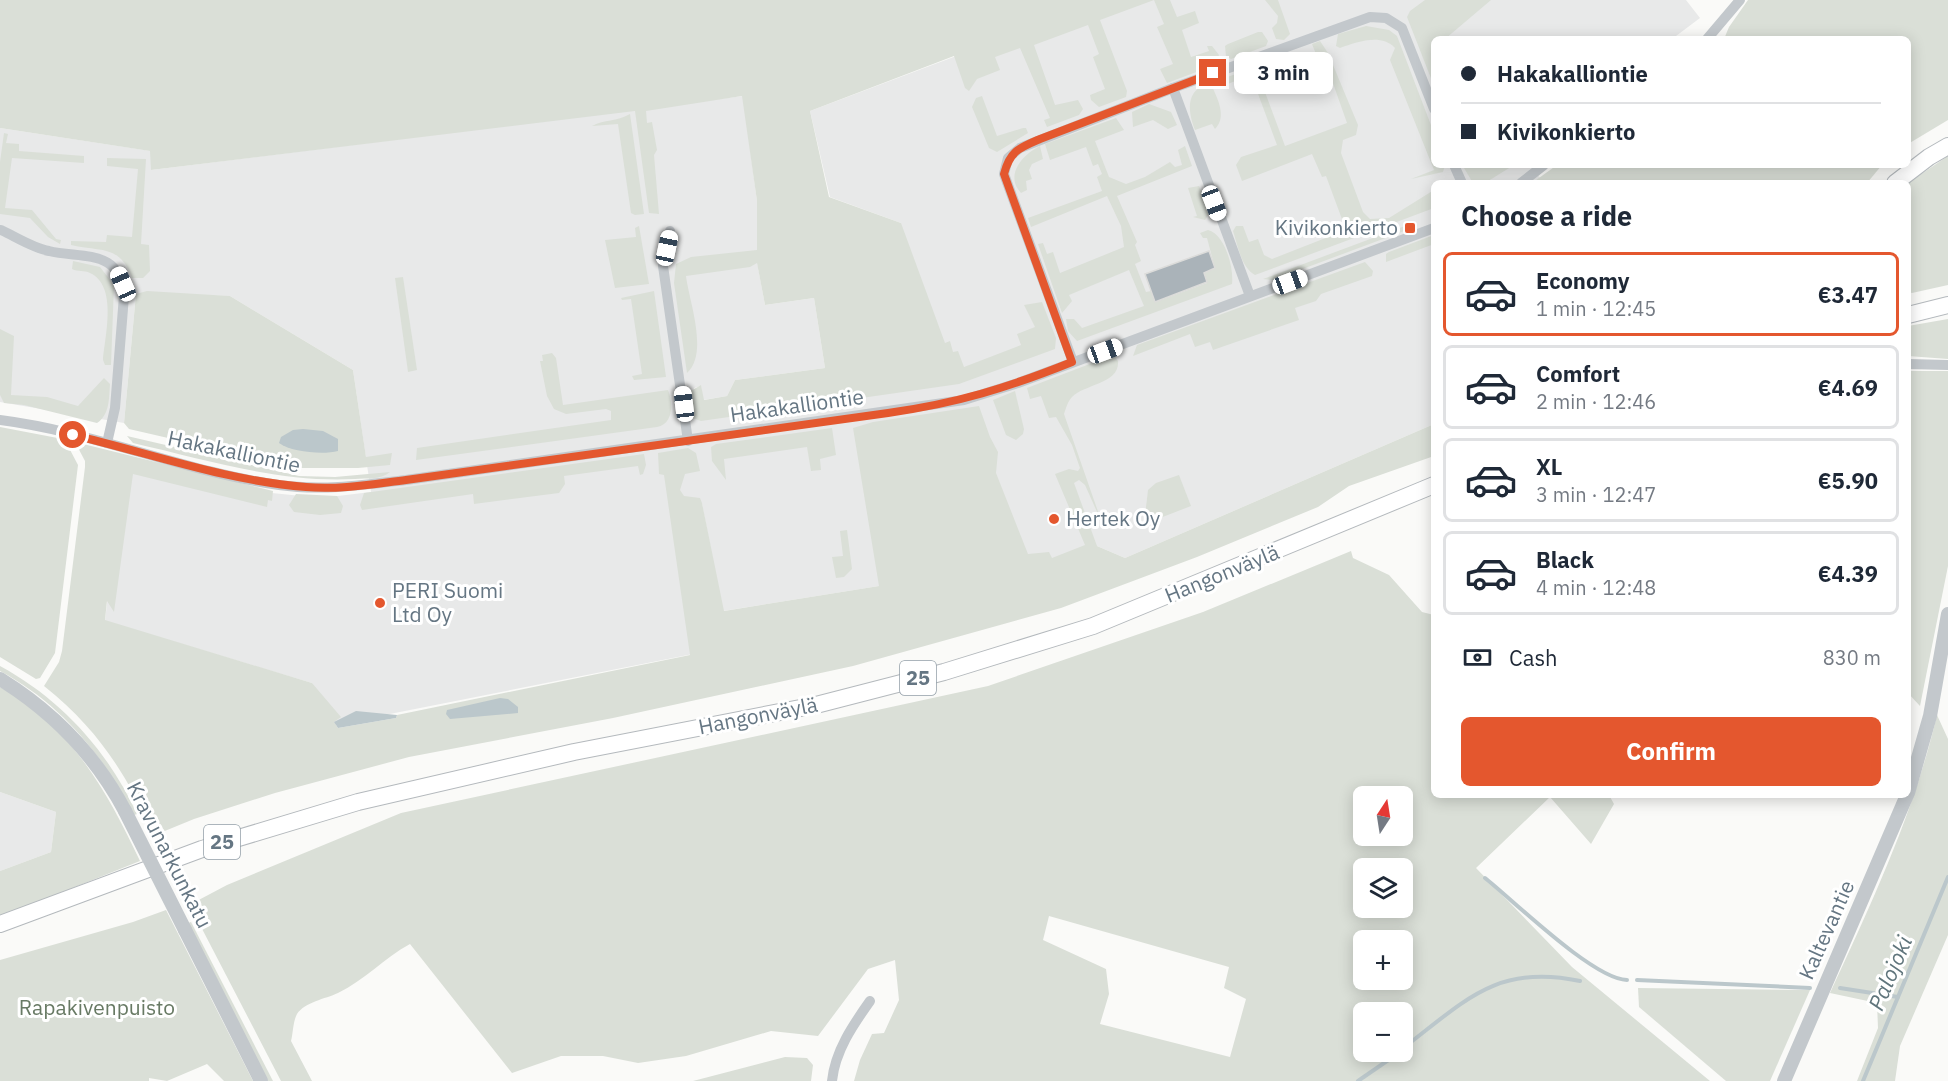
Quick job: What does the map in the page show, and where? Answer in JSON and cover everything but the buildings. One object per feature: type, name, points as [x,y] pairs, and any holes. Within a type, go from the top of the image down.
[{"type":"highway","points":[[1899,180],[1948,146]]},
{"type":"highway","points":[[1911,314],[1948,305]]},
{"type":"highway","name":"Hangonväylä","points":[[0,924],[236,837],[369,799],[562,755],[816,705],[944,672],[1093,626],[1431,486]]},
{"type":"highway","name":"Hangonväylä","points":[[0,932],[68,899]]},
{"type":"street","points":[[1710,36],[1740,0]]},
{"type":"street","points":[[1072,362],[1004,174],[1008,158],[1020,148],[1173,88],[1342,26],[1379,17],[1386,18],[1402,28],[1431,101]]},
{"type":"street","points":[[1173,88],[1250,296]]},
{"type":"street","points":[[1525,180],[1540,168]]},
{"type":"street","name":"Hakakalliontie","points":[[0,420],[107,443],[279,485],[332,488],[406,480],[941,405],[984,395],[1431,229]]},
{"type":"street","points":[[1,230],[47,251],[97,257],[118,272],[123,284],[124,296],[115,408],[107,443]]},
{"type":"street","points":[[670,231],[663,266],[688,441]]},
{"type":"street","points":[[1911,364],[1948,365]]},
{"type":"street","name":"Kaltevantie","points":[[1911,783],[1930,716],[1948,614]]},
{"type":"street","name":"Kravunarkunkatu","points":[[0,679],[43,710],[76,741],[106,779],[261,1081]]},
{"type":"street","name":"Kaltevantie","points":[[1784,1081],[1906,798]]},
{"type":"street","points":[[832,1081],[833,1070],[845,1040],[870,1001]]},
{"type":"shaded area","points":[[1105,0],[1686,0],[1700,18],[1676,36],[1431,36],[1431,168],[1532,168],[1542,180],[1431,180],[1431,425],[1125,558],[1097,546],[1024,575],[879,586],[723,611],[702,504],[693,654],[329,726],[312,683],[105,621],[124,455],[272,493],[321,498],[371,492],[353,370],[230,296],[136,294],[124,423],[0,402],[0,128],[151,151],[151,170],[743,96],[757,201],[757,262],[765,305],[814,298],[825,368],[735,380],[727,396],[703,400],[701,386],[694,388],[691,412],[846,397],[901,223],[830,197],[810,111]]},
{"type":"shaded area","points":[[293,430],[323,431],[338,439],[338,451],[307,452],[291,449],[279,443],[281,437]]},
{"type":"shaded area","points":[[500,698],[508,699],[518,707],[518,713],[450,719],[446,714],[447,710]]},
{"type":"shaded area","points":[[356,711],[397,715],[396,718],[338,728],[334,722]]},
{"type":"shaded area","points":[[0,792],[56,812],[51,852],[0,871]]},
{"type":"green space","points":[[0,0],[1154,0],[1100,20],[1127,91],[1126,97],[1099,107],[1091,100],[1090,95],[1105,89],[1093,57],[1099,54],[1088,25],[1034,45],[1055,105],[1078,100],[1083,109],[1079,115],[1047,127],[1044,120],[1050,118],[1020,48],[995,57],[1000,70],[977,79],[969,91],[965,88],[954,56],[810,111],[829,197],[901,223],[945,343],[950,341],[953,352],[958,351],[964,367],[1021,345],[1017,334],[1035,327],[1024,305],[1042,302],[1056,338],[1055,349],[959,384],[701,421],[692,418],[689,392],[701,385],[704,400],[727,396],[735,380],[825,368],[814,298],[765,305],[757,263],[750,267],[686,276],[697,340],[697,353],[687,373],[674,283],[676,264],[691,257],[757,250],[757,201],[742,96],[646,111],[647,123],[652,122],[657,150],[654,155],[659,214],[649,213],[635,111],[151,170],[150,151],[0,128]]},
{"type":"green space","points":[[1154,0],[1170,0],[1177,17],[1195,11],[1199,23],[1182,30],[1191,57],[1209,51],[1207,46],[1212,46],[1219,55],[1215,65],[1167,83],[1160,69],[1173,64],[1157,27],[1164,24]]},
{"type":"green space","points":[[1265,0],[1278,0],[1290,34],[1284,40],[1276,39],[1272,28],[1277,23],[1278,16]]},
{"type":"green space","points":[[1425,0],[1491,0],[1449,36],[1431,36],[1431,78],[1407,17],[1410,11]]},
{"type":"green space","points":[[1748,0],[1948,0],[1948,120],[1911,142],[1911,36],[1725,36]]},
{"type":"green space","points":[[1366,26],[1389,30],[1397,36],[1431,125],[1431,162],[1390,60],[1395,48],[1383,41],[1369,40],[1340,48],[1336,46],[1338,34]]},
{"type":"green space","points":[[1262,32],[1268,41],[1266,46],[1231,59],[1226,56],[1225,46]]},
{"type":"green space","points":[[1320,41],[1328,53],[1358,125],[1356,135],[1343,140],[1341,153],[1363,212],[1370,219],[1389,218],[1431,192],[1431,209],[1255,275],[1246,267],[1241,256],[1233,231],[1236,226],[1243,226],[1249,242],[1258,239],[1264,255],[1272,259],[1346,230],[1326,176],[1322,177],[1312,154],[1242,181],[1236,165],[1241,157],[1277,145],[1251,75],[1225,85],[1224,78],[1263,65],[1262,84],[1285,146],[1347,123],[1323,55],[1316,54],[1312,44]]},
{"type":"green space","points":[[1208,84],[1212,86],[1219,103],[1221,114],[1219,124],[1215,129],[1212,124],[1195,130],[1190,103],[1195,91]]},
{"type":"green space","points":[[982,96],[997,136],[1023,128],[1026,128],[1028,133],[997,152],[989,148],[972,107],[976,98]]},
{"type":"green space","points":[[1149,104],[1171,112],[1177,125],[1168,129],[1153,120],[1133,127],[1132,112]]},
{"type":"green space","points":[[630,114],[644,214],[635,215],[631,213],[618,124],[592,126]]},
{"type":"green space","points":[[1116,118],[1124,130],[1095,141],[1109,177],[1126,184],[1145,177],[1170,162],[1175,167],[1182,165],[1178,150],[1185,146],[1192,166],[1117,196],[1137,242],[1135,245],[1141,261],[1135,264],[1146,292],[1151,291],[1156,302],[1207,283],[1204,273],[1215,268],[1207,238],[1203,238],[1200,233],[1208,230],[1214,233],[1224,245],[1231,269],[1232,284],[1077,341],[1068,331],[1066,319],[1074,319],[1082,328],[1144,306],[1129,270],[1069,295],[1072,301],[1062,313],[1038,244],[1043,243],[1047,254],[1053,252],[1060,273],[1124,247],[1121,226],[1107,196],[1031,227],[1028,218],[1102,191],[1097,177],[1102,174],[1098,164],[1093,166],[1086,147],[1050,160],[1045,144]]},
{"type":"green space","points":[[4,133],[8,134],[6,143],[19,144],[19,151],[84,156],[84,163],[12,158],[5,208],[32,210],[56,239],[61,240],[60,244],[48,237],[30,218],[0,214],[0,162]]},
{"type":"green space","points":[[1040,146],[1043,159],[1032,164],[1029,170],[1032,179],[1026,181],[1027,190],[1021,193],[1014,179],[1015,172],[1027,154]]},
{"type":"green space","points":[[1948,156],[1948,285],[1912,293],[1911,293],[1911,181]]},
{"type":"green space","points":[[107,158],[146,159],[141,244],[149,245],[150,271],[143,278],[132,278],[127,267],[115,254],[71,245],[71,241],[106,242],[107,235],[132,237],[138,169],[107,166]]},
{"type":"green space","points":[[1433,168],[1444,168],[1443,172],[1411,179],[1434,170]]},
{"type":"green space","points":[[1464,168],[1509,168],[1490,180],[1471,180]]},
{"type":"green space","points":[[1553,168],[1880,168],[1870,180],[1536,180]]},
{"type":"green space","points":[[1199,186],[1210,212],[1205,220],[1193,217],[1197,216],[1188,188]]},
{"type":"green space","points":[[639,226],[649,284],[615,288],[605,240],[636,237],[635,228]]},
{"type":"green space","points":[[1405,226],[1407,230],[1273,280],[1263,279]]},
{"type":"green space","points":[[1431,236],[1431,245],[1386,262],[1386,254]]},
{"type":"green space","points":[[73,261],[100,267],[114,285],[111,365],[105,365],[103,360],[108,312],[104,289],[99,279],[90,273],[72,269]]},
{"type":"green space","points":[[1365,262],[1373,271],[1372,276],[1321,294],[1316,301],[1295,308],[1299,320],[1213,350],[1210,342],[1195,347],[1190,334],[1133,356],[1137,345]]},
{"type":"green space","points":[[403,277],[417,370],[408,372],[395,278]]},
{"type":"green space","points":[[147,291],[230,296],[353,370],[366,457],[392,453],[390,465],[358,468],[298,468],[129,429],[124,423],[136,294]]},
{"type":"green space","points":[[654,291],[666,377],[634,380],[632,376],[642,374],[631,299],[622,300],[621,298]]},
{"type":"green space","points":[[1948,319],[1948,359],[1911,356],[1911,325]]},
{"type":"green space","points":[[0,329],[14,336],[11,395],[47,397],[78,406],[104,378],[110,384],[107,411],[101,420],[97,423],[24,405],[4,403],[0,395]]},
{"type":"green space","points":[[552,353],[556,358],[563,405],[668,390],[671,412],[667,422],[657,427],[416,460],[417,448],[611,420],[611,411],[606,409],[566,414],[554,409],[547,396],[540,361],[543,361],[542,355]]},
{"type":"green space","points":[[1108,357],[1115,357],[1118,361],[1117,369],[1108,379],[1072,397],[1064,414],[1102,523],[1085,485],[1079,480],[1074,483],[1097,546],[1125,558],[1431,425],[1431,457],[1349,486],[1318,507],[1197,557],[1061,608],[853,666],[613,718],[409,757],[275,793],[194,819],[155,835],[121,772],[96,736],[81,719],[44,686],[59,662],[62,651],[85,467],[85,461],[75,442],[273,491],[272,501],[268,500],[267,507],[133,474],[114,612],[107,601],[105,620],[312,683],[341,717],[334,722],[338,728],[396,718],[397,715],[690,655],[664,475],[659,474],[658,453],[688,448],[696,453],[700,471],[685,474],[680,490],[684,496],[700,498],[702,503],[724,611],[879,586],[853,428],[873,422],[979,406],[998,452],[996,473],[1028,554],[1049,552],[1052,558],[1085,545],[1055,474],[1069,469],[1078,471],[1080,468],[1072,445],[1056,417],[1049,418],[1041,396],[1030,399],[1027,388]]},
{"type":"green space","points":[[1911,371],[1948,371],[1948,566],[1920,706],[1911,696]]},
{"type":"green space","points":[[1015,391],[1024,429],[1023,434],[1016,440],[1006,435],[993,400]]},
{"type":"green space","points":[[0,427],[68,440],[68,446],[78,465],[55,653],[40,678],[36,679],[0,657]]},
{"type":"green space","points":[[832,428],[836,455],[820,459],[821,470],[811,471],[807,447],[724,459],[726,480],[712,461],[711,447],[716,444]]},
{"type":"green space","points":[[127,436],[299,476],[335,477],[390,472],[378,477],[355,479],[327,479],[271,474],[133,443]]},
{"type":"green space","points":[[644,454],[646,465],[643,474],[640,475],[638,466],[564,476],[565,484],[559,493],[474,504],[473,494],[362,510],[360,505],[364,493]]},
{"type":"green space","points":[[1179,475],[1191,506],[1160,518],[1145,516],[1148,490],[1156,483]]},
{"type":"green space","points":[[296,494],[337,496],[343,506],[341,513],[320,515],[294,512],[289,505]]},
{"type":"green space","points":[[847,530],[852,569],[844,577],[836,578],[832,557],[843,556],[840,531]]},
{"type":"green space","points":[[1351,551],[1353,558],[1389,575],[1422,612],[1431,614],[1431,798],[1549,798],[1476,868],[1572,967],[1710,1081],[854,1081],[860,1060],[872,1034],[884,1033],[899,1000],[895,960],[868,969],[818,1036],[771,1031],[686,1056],[638,1063],[603,1056],[561,1056],[512,1073],[410,944],[348,988],[310,1004],[297,1014],[291,1041],[312,1081],[281,1081],[199,923],[193,903],[227,885],[401,813],[988,686],[1203,612]],"holes":[[[1049,916],[1229,967],[1224,988],[1246,999],[1230,1057],[1100,1024],[1109,994],[1106,969],[1043,940]]]},
{"type":"green space","points":[[0,666],[43,694],[80,729],[112,769],[137,814],[134,815],[108,772],[78,732],[42,699],[0,671]]},
{"type":"green space","points":[[0,687],[47,721],[84,762],[100,785],[140,861],[0,917],[0,871],[51,852],[56,812],[0,792]]},
{"type":"green space","points":[[1937,715],[1948,739],[1948,935],[1900,1046],[1895,1081],[1857,1081],[1878,1028],[1877,1003],[1830,993],[1891,857],[1928,751]]},
{"type":"green space","points":[[1551,798],[1611,798],[1614,804],[1591,844]]},
{"type":"green space","name":"Rapakivenpuisto","points":[[166,910],[253,1081],[224,1081],[207,1064],[167,1081],[149,1078],[149,1081],[0,1081],[0,960],[133,922]]},
{"type":"green space","points":[[191,922],[273,1081],[268,1081],[188,923]]},
{"type":"green space","points":[[1638,988],[1810,990],[1770,1081],[1726,1081],[1639,1007]]},
{"type":"green space","points":[[785,1057],[807,1058],[813,1065],[811,1081],[693,1081]]},
{"type":"waterway","name":"Palojoki","points":[[1863,1081],[1948,877]]},
{"type":"waterway","points":[[1485,878],[1575,953],[1612,976],[1627,980]]},
{"type":"waterway","points":[[1413,1040],[1463,1002],[1503,982],[1525,977],[1551,977],[1580,981]]},
{"type":"waterway","points":[[1637,980],[1810,988]]},
{"type":"waterway","points":[[1840,988],[1898,997]]},
{"type":"waterway","points":[[1358,1081],[1386,1062]]},
{"type":"place","name":"Kivikonkierto","points":[[1410,228]]},
{"type":"place","name":"Hertek Oy","points":[[1054,519]]},
{"type":"place","name":"PERI Suomi Ltd Oy","points":[[380,603]]},
{"type":"route","points":[[73,435],[249,479],[279,485],[332,488],[406,480],[888,413],[941,405],[984,395],[1072,362],[1004,174],[1008,158],[1020,148],[1040,139],[1213,73]]}]
